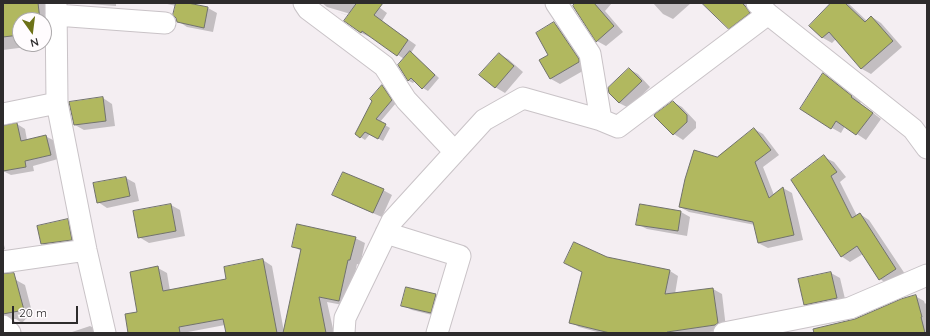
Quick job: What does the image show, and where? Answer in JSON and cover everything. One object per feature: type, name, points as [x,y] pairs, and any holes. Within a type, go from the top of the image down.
[{"type":"street","points":[[304,3],[308,9],[384,66],[406,100],[455,152]]},
{"type":"street","points":[[556,3],[590,54],[600,120]]},
{"type":"street","points":[[344,333],[345,318],[392,220],[484,120],[522,98],[600,120],[618,127],[762,8],[913,129],[927,148]]},
{"type":"street","points":[[105,333],[86,250],[57,102],[56,9],[165,23]]},
{"type":"street","points":[[3,114],[57,102]]},
{"type":"street","points":[[386,233],[460,256],[436,333]]},
{"type":"street","points":[[3,262],[86,250]]},
{"type":"street","points":[[724,333],[850,308],[927,275]]},
{"type":"street","points":[[3,326],[10,333]]},
{"type":"building","points":[[3,3],[38,3],[39,12],[12,12],[12,36],[3,37]]},
{"type":"building","points":[[176,3],[188,3],[208,7],[204,28],[177,22],[173,15]]},
{"type":"building","points":[[357,3],[383,3],[374,15],[408,40],[397,56],[362,31],[361,33],[344,21]]},
{"type":"building","points":[[575,3],[594,3],[614,26],[596,42],[573,6]]},
{"type":"building","points":[[702,3],[742,3],[750,13],[729,29]]},
{"type":"building","points":[[831,3],[845,3],[865,22],[871,16],[893,41],[861,69],[829,32],[822,38],[809,26]]},
{"type":"building","points":[[554,22],[579,59],[579,62],[550,79],[539,60],[548,55],[536,33]]},
{"type":"building","points":[[410,51],[435,75],[422,89],[411,78],[408,81],[398,65]]},
{"type":"building","points":[[499,53],[514,66],[495,88],[479,75]]},
{"type":"building","points":[[629,68],[642,81],[619,103],[609,93],[608,88]]},
{"type":"building","points":[[823,73],[852,96],[851,97],[873,113],[856,135],[836,121],[831,129],[800,109]]},
{"type":"building","points":[[382,85],[392,100],[376,119],[386,124],[378,139],[365,132],[360,138],[355,134],[372,101],[370,99]]},
{"type":"building","points":[[103,97],[106,121],[74,125],[69,102]]},
{"type":"building","points":[[673,101],[687,115],[687,122],[673,135],[654,116]]},
{"type":"building","points":[[17,123],[21,141],[46,135],[51,155],[25,161],[26,167],[3,171],[3,126]]},
{"type":"building","points":[[754,128],[771,150],[755,162],[769,198],[783,187],[794,235],[758,243],[753,222],[679,207],[685,179],[694,150],[717,157]]},
{"type":"building","points":[[824,155],[837,172],[831,176],[852,218],[860,213],[896,269],[879,280],[857,246],[841,257],[791,180]]},
{"type":"building","points":[[343,172],[384,189],[373,213],[332,195]]},
{"type":"building","points":[[126,177],[130,196],[97,203],[93,183]]},
{"type":"building","points":[[171,204],[176,231],[138,238],[133,211]]},
{"type":"building","points":[[640,204],[681,211],[678,231],[636,225]]},
{"type":"building","points":[[68,219],[72,240],[41,244],[37,226]]},
{"type":"building","points":[[297,224],[356,237],[350,260],[348,260],[339,301],[319,297],[326,333],[283,333],[301,249],[292,247]]},
{"type":"building","points":[[574,242],[607,257],[670,270],[665,294],[713,288],[718,323],[715,325],[667,333],[610,333],[569,323],[582,272],[564,263]]},
{"type":"building","points":[[263,259],[277,333],[226,333],[223,319],[179,327],[180,333],[128,333],[125,314],[137,312],[130,272],[158,266],[163,291],[226,279],[224,267]]},
{"type":"building","points":[[831,272],[837,298],[804,305],[798,279]]},
{"type":"building","points":[[14,273],[24,310],[3,314],[3,274]]},
{"type":"building","points":[[406,287],[436,294],[431,313],[401,306]]},
{"type":"building","points":[[916,295],[925,333],[814,333],[813,329],[855,319],[901,299]]}]
